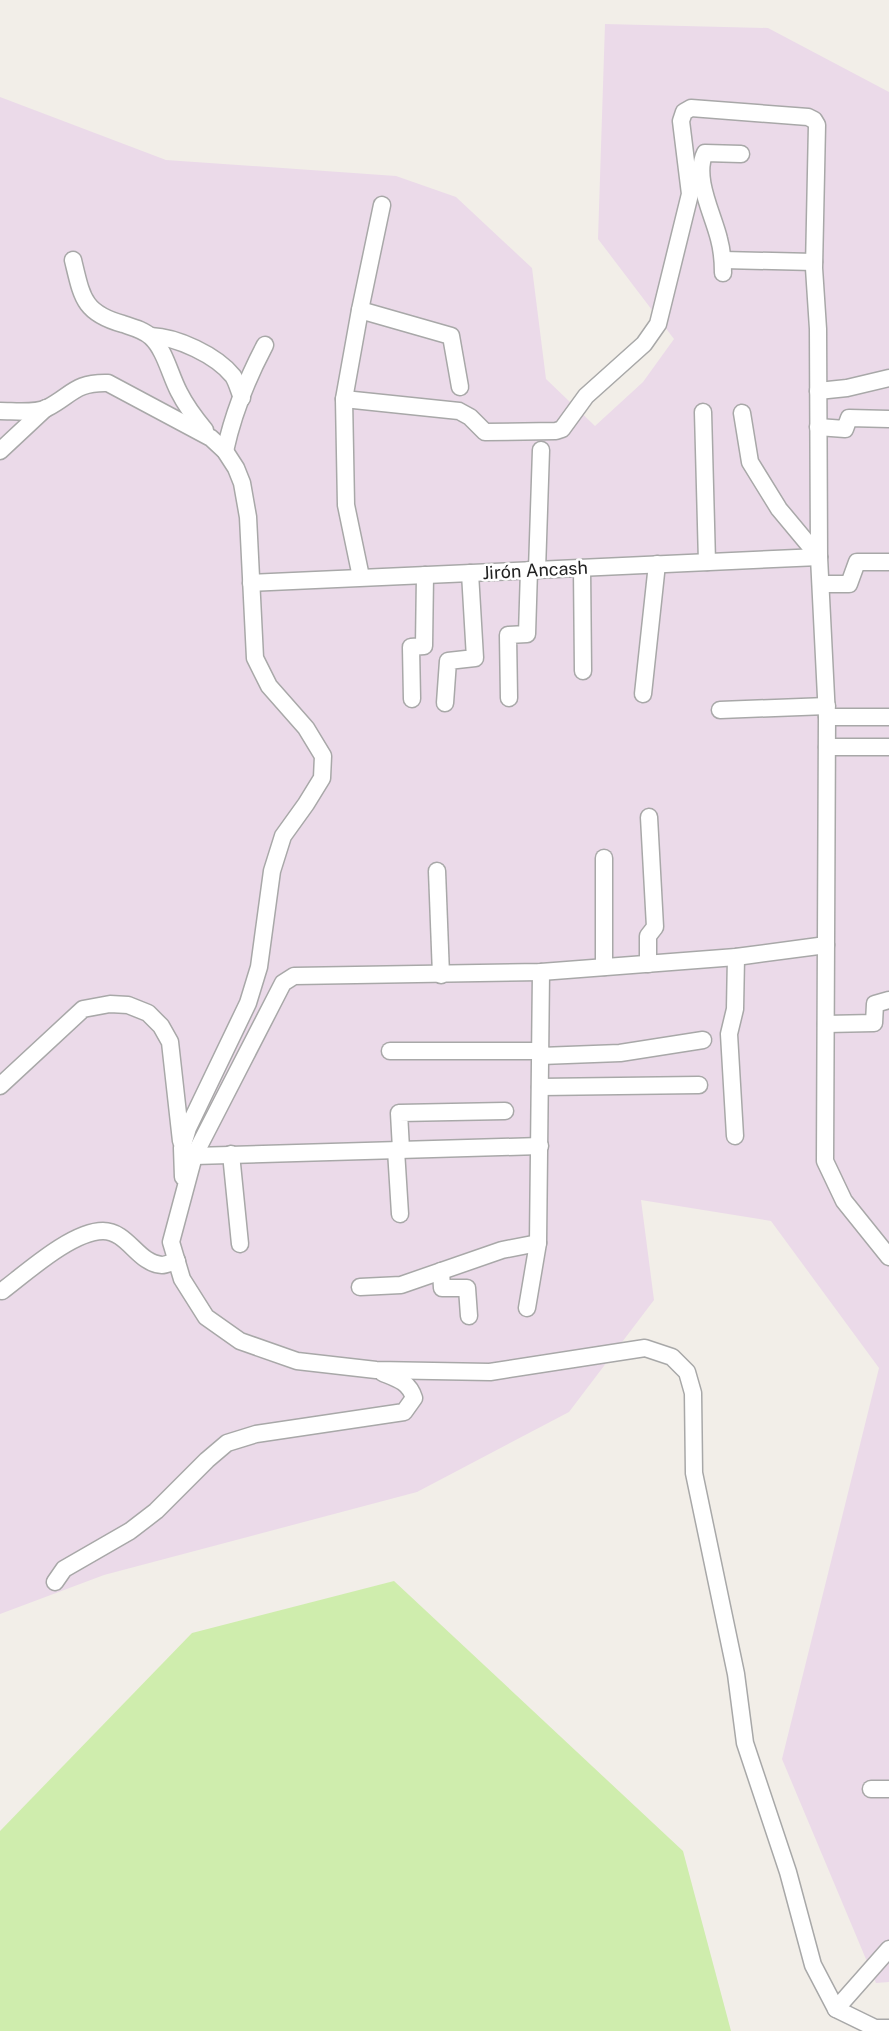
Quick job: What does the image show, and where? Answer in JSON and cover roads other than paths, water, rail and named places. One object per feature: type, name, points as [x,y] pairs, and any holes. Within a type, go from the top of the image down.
[{"type":"street","points":[[344,399],[460,411],[470,417],[485,432],[556,431],[562,429],[586,396],[644,344],[658,324],[690,194],[681,121],[684,112],[691,108],[808,117],[814,120],[817,125],[814,262],[818,391],[819,557],[827,711],[825,1161],[844,1201],[889,1257]]},
{"type":"street","points":[[741,154],[705,153],[701,168],[723,267],[814,262]]},
{"type":"street","points":[[362,577],[346,505],[344,399],[382,205]]},
{"type":"street","points":[[73,260],[81,290],[89,307],[102,319],[135,327],[150,336],[172,340],[201,353],[220,365],[233,377],[242,398]]},
{"type":"street","points":[[360,310],[451,336],[460,387]]},
{"type":"street","points":[[150,336],[161,352],[186,405],[211,438],[225,451],[236,468],[242,483],[248,517],[255,658],[269,686],[306,728],[323,756],[322,778],[283,836],[272,871],[259,968],[248,1003],[188,1128],[188,1152],[183,1197],[171,1242],[182,1279],[206,1317],[240,1341],[296,1361],[376,1370],[490,1372],[645,1348],[672,1357],[687,1372],[694,1393],[694,1473],[736,1674],[745,1743],[788,1872],[814,1964],[836,2009],[875,2028],[889,2028]]},
{"type":"street","points":[[225,451],[233,418],[249,376],[265,345]]},
{"type":"street","points":[[818,391],[847,388],[889,378]]},
{"type":"street","points":[[0,451],[46,408],[76,388],[93,383],[108,383],[211,438]]},
{"type":"street","points":[[0,411],[27,412],[46,408]]},
{"type":"street","points":[[703,412],[707,562]]},
{"type":"street","points":[[742,413],[750,462],[779,509],[819,557]]},
{"type":"street","points":[[818,427],[845,429],[849,418],[889,419]]},
{"type":"street","points":[[509,698],[508,635],[528,634],[541,450]]},
{"type":"street","name":"Jirón Ancash","points":[[251,583],[819,557]]},
{"type":"street","points":[[821,584],[849,584],[857,562],[889,562]]},
{"type":"street","points":[[644,694],[657,564]]},
{"type":"street","points":[[582,568],[583,671]]},
{"type":"street","points":[[445,702],[448,661],[474,658],[470,573]]},
{"type":"street","points":[[412,699],[411,647],[424,646],[425,575]]},
{"type":"street","points":[[720,710],[827,711],[889,717]]},
{"type":"street","points":[[827,748],[889,747]]},
{"type":"street","points":[[648,964],[648,936],[655,927],[649,817]]},
{"type":"street","points":[[604,858],[604,967]]},
{"type":"street","points":[[437,871],[441,975]]},
{"type":"street","points":[[188,1152],[283,983],[294,976],[541,972],[736,957],[826,945]]},
{"type":"street","points":[[735,1136],[729,1034],[735,1009],[736,957]]},
{"type":"street","points":[[528,1308],[538,1243],[541,972]]},
{"type":"street","points":[[826,1024],[874,1023],[875,1004],[889,1000]]},
{"type":"street","points":[[0,1086],[83,1009],[110,1004],[128,1005],[148,1013],[161,1026],[170,1042],[188,1152]]},
{"type":"street","points":[[390,1051],[541,1054],[620,1053],[703,1040]]},
{"type":"street","points":[[540,1087],[699,1085]]},
{"type":"street","points":[[400,1214],[399,1113],[505,1111]]},
{"type":"street","points":[[188,1152],[231,1154],[540,1146]]},
{"type":"street","points":[[231,1154],[240,1244]]},
{"type":"street","points":[[2,1291],[68,1242],[102,1231],[122,1238],[151,1261],[162,1265],[177,1261]]},
{"type":"street","points":[[360,1287],[401,1285],[502,1250],[538,1243]]},
{"type":"street","points":[[441,1271],[442,1288],[467,1288],[469,1316]]},
{"type":"street","points":[[55,1582],[64,1570],[130,1530],[156,1511],[207,1460],[227,1443],[256,1434],[404,1412],[414,1398],[411,1389],[403,1381],[376,1370]]},
{"type":"street","points":[[871,1789],[889,1789]]},
{"type":"street","points":[[836,2009],[889,1949]]}]
